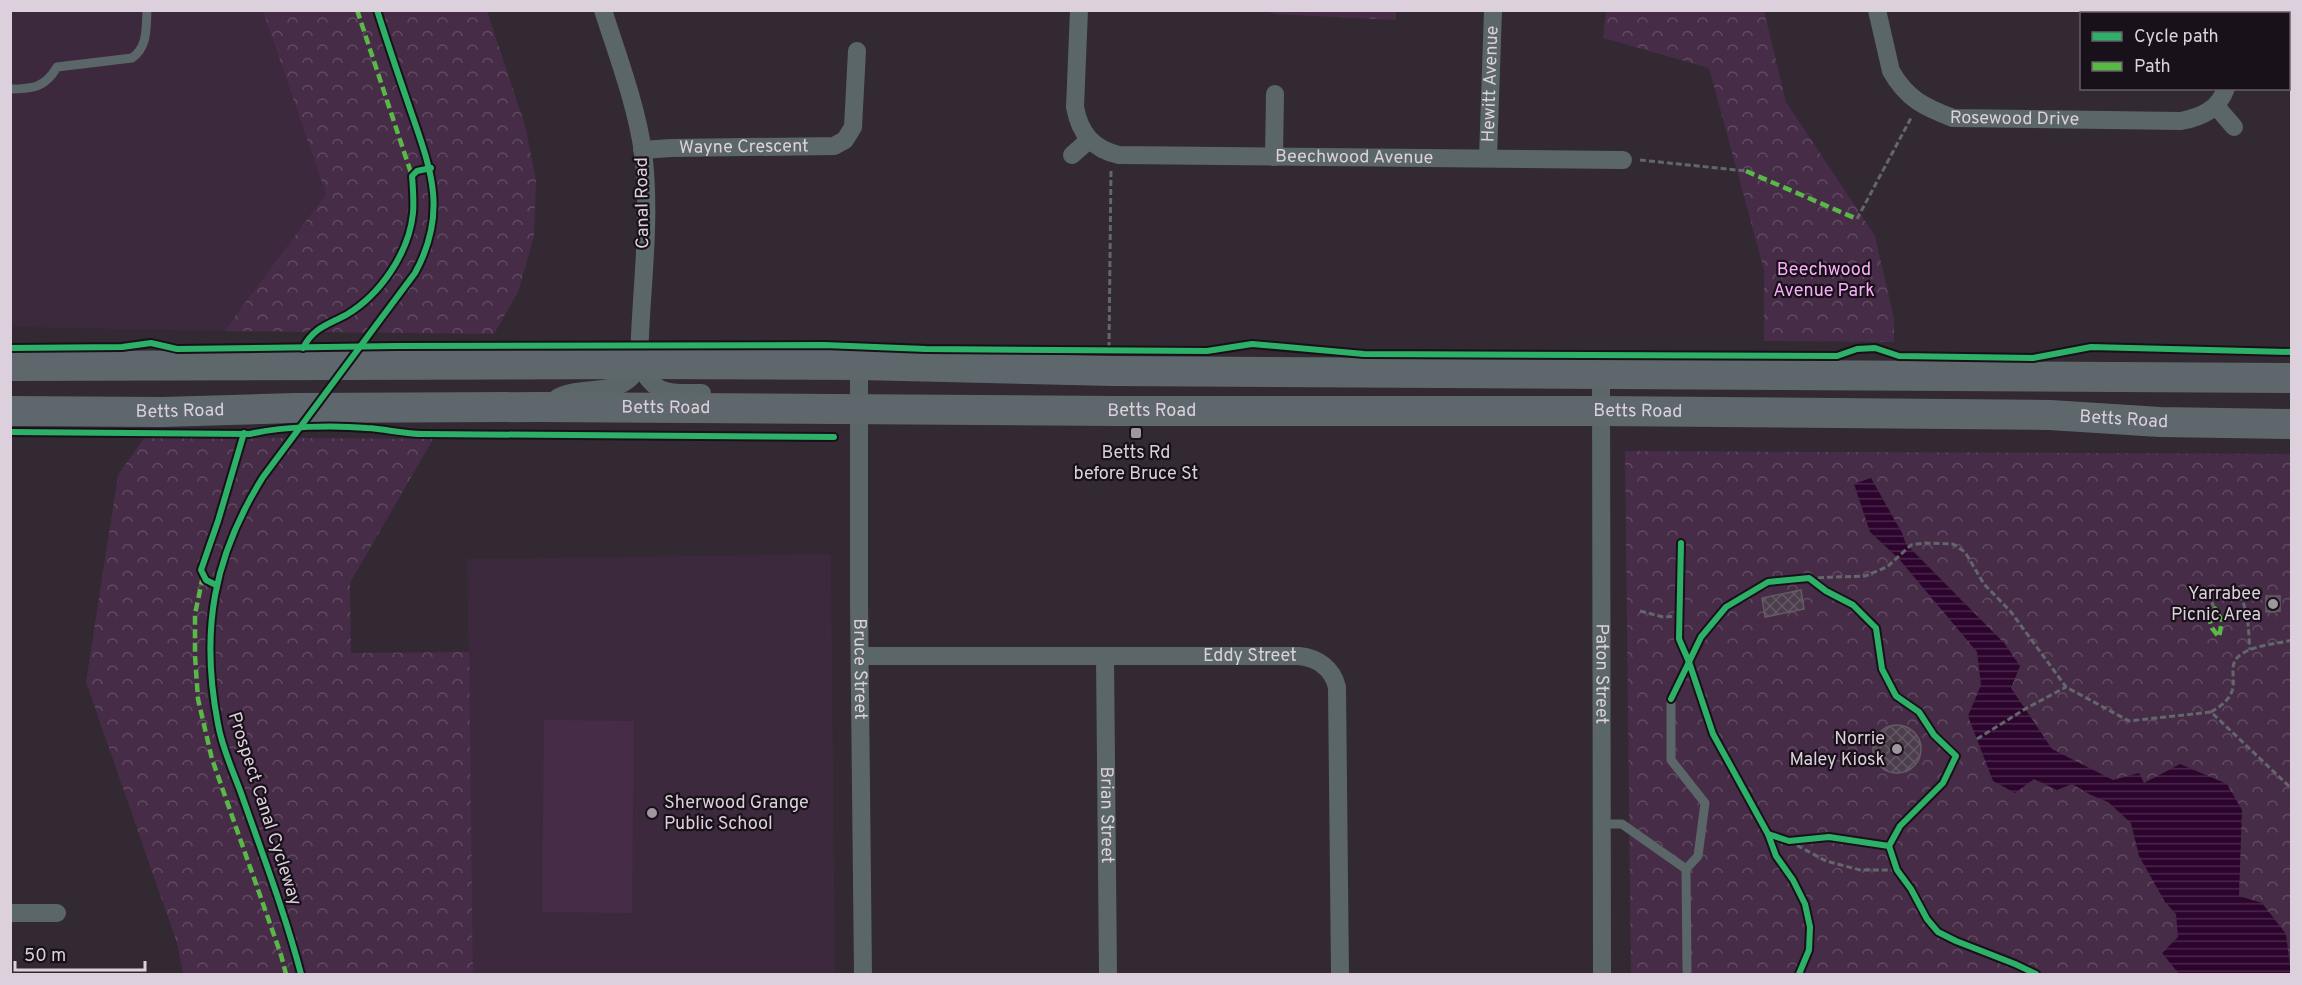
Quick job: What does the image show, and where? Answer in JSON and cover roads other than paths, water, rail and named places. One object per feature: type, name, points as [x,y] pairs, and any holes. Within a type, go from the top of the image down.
[{"type":"highway","name":"Betts Road","points":[[10,366],[859,365],[1113,371],[2292,378]]},
{"type":"highway","name":"Betts Road","points":[[10,411],[162,412],[295,408],[539,407],[1116,411],[1601,411],[2050,415],[2160,423],[2292,424]]},
{"type":"street","name":"Canal Road","points":[[603,10],[630,93],[642,150],[645,214],[639,364]]},
{"type":"street","points":[[1072,155],[1089,140],[1080,127],[1075,107],[1078,10]]},
{"type":"street","name":"Hewitt Avenue","points":[[1488,158],[1493,10]]},
{"type":"street","name":"Rosewood Drive","points":[[1877,10],[1892,71],[1910,96],[1919,103],[1953,118],[2181,121],[2205,114],[2216,106]]},
{"type":"street","name":"Wayne Crescent","points":[[642,150],[823,148],[850,145],[855,120],[857,51]]},
{"type":"street","points":[[2225,90],[2216,106],[2234,127]]},
{"type":"street","points":[[1274,157],[1275,94]]},
{"type":"street","name":"Beechwood Avenue","points":[[1089,140],[1103,150],[1119,155],[1623,160]]},
{"type":"street","points":[[539,407],[561,395],[615,387],[636,374],[639,364]]},
{"type":"street","points":[[639,364],[647,379],[657,389],[678,393],[713,394],[739,408]]},
{"type":"street","name":"Bruce Street","points":[[859,365],[863,975]]},
{"type":"street","name":"Paton Street","points":[[1601,374],[1602,975]]},
{"type":"street","name":"Eddy Street","points":[[860,656],[1299,656],[1317,660],[1331,672],[1335,679],[1337,693],[1340,975]]},
{"type":"street","name":"Brian Street","points":[[1105,656],[1108,975]]},
{"type":"street","points":[[10,913],[57,913]]},
{"type":"lane","points":[[10,89],[31,89],[46,81],[57,67],[132,58],[139,54],[143,46],[147,10]]},
{"type":"lane","points":[[1671,699],[1671,760],[1705,803],[1698,856],[1686,869],[1687,971]]},
{"type":"lane","points":[[1601,824],[1622,824],[1686,869]]},
{"type":"place","name":"Betts Rd before Bruce St","points":[[1136,433]]},
{"type":"place","name":"Yarrabee Picnic Area","points":[[2273,604]]},
{"type":"place","name":"Norrie Maley Kiosk","points":[[1897,749]]},
{"type":"place","name":"Sherwood Grange Public School","points":[[652,813]]},
{"type":"park label","name":"Beechwood Avenue Park","points":[[1824,280]]}]
